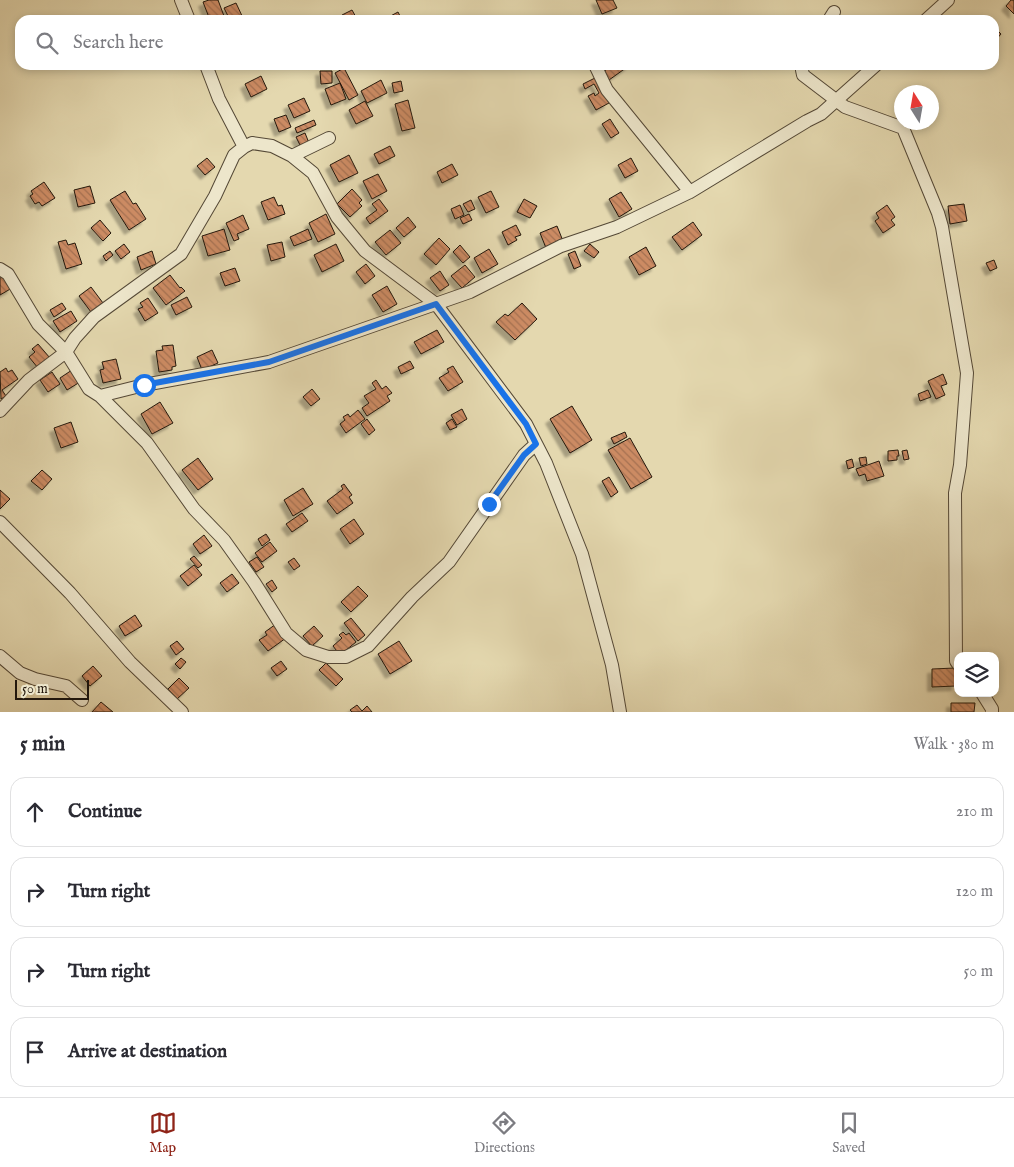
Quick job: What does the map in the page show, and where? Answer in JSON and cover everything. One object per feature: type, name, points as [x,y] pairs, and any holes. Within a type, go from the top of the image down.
[{"type":"street","points":[[181,0],[187,15]]},
{"type":"street","points":[[932,15],[948,0]]},
{"type":"street","points":[[208,70],[219,99],[244,146]]},
{"type":"street","points":[[597,70],[607,90],[690,192]]},
{"type":"street","points":[[802,70],[803,75],[845,107],[903,128],[936,206],[942,228],[967,373],[960,465],[955,493],[956,652]]},
{"type":"street","points":[[100,396],[144,385],[269,362],[470,292],[561,246],[617,226],[690,192],[821,114],[870,70]]},
{"type":"street","points":[[292,156],[329,138]]},
{"type":"street","points":[[0,410],[29,380],[66,352],[75,338],[94,317],[180,254],[215,196],[234,155],[244,146],[252,143],[272,146],[292,156],[312,173],[337,218],[365,251],[436,304],[526,424],[559,494],[582,554],[612,665],[620,712]]},
{"type":"street","points":[[0,269],[8,274],[38,324],[66,352],[88,389],[100,396],[147,443],[194,509],[224,540],[254,582],[286,633],[306,650],[328,657],[346,657],[368,646],[412,597],[449,562],[524,455],[536,444]]},
{"type":"street","points":[[0,522],[70,593],[130,662],[182,712]]},
{"type":"street","points":[[0,656],[20,673],[35,679],[66,686],[82,700]]},
{"type":"street","points":[[984,697],[992,712]]},
{"type":"building","points":[[218,0],[224,15],[208,15],[203,2]]},
{"type":"building","points":[[596,0],[613,0],[617,8],[602,14]]},
{"type":"building","points":[[1011,0],[1014,0],[1014,14],[1006,6]]},
{"type":"building","points":[[236,3],[242,15],[228,15],[224,8]]},
{"type":"building","points":[[352,10],[355,15],[342,15]]},
{"type":"building","points":[[345,70],[358,95],[349,100],[335,73]]},
{"type":"building","points":[[606,70],[623,70],[609,80],[603,72]]},
{"type":"building","points":[[320,71],[332,71],[332,83],[321,84]]},
{"type":"building","points":[[261,76],[267,89],[251,97],[245,84]]},
{"type":"building","points":[[595,78],[609,103],[596,110],[588,96],[594,93],[595,96],[599,93],[594,84],[585,89],[583,84]]},
{"type":"building","points":[[381,80],[387,93],[367,103],[361,91]]},
{"type":"building","points":[[401,81],[403,91],[394,93],[392,83]]},
{"type":"building","points":[[340,83],[346,99],[331,105],[325,89]]},
{"type":"building","points":[[304,98],[310,111],[294,118],[288,105]]},
{"type":"building","points":[[408,100],[415,128],[402,131],[395,104]]},
{"type":"building","points":[[365,101],[373,116],[356,124],[349,110]]},
{"type":"building","points":[[286,115],[291,127],[279,132],[274,119]]},
{"type":"building","points":[[610,119],[619,133],[611,138],[602,124]]},
{"type":"building","points":[[314,120],[316,125],[297,133],[295,128]]},
{"type":"building","points":[[305,133],[309,143],[301,147],[296,137]]},
{"type":"building","points":[[390,146],[395,156],[379,164],[374,154]]},
{"type":"building","points":[[349,155],[358,173],[339,182],[330,165]]},
{"type":"building","points":[[207,158],[215,167],[205,175],[197,166]]},
{"type":"building","points":[[631,158],[638,171],[625,178],[618,165]]},
{"type":"building","points":[[452,164],[458,175],[442,183],[437,172]]},
{"type":"building","points":[[378,174],[387,191],[372,199],[363,181]]},
{"type":"building","points":[[44,182],[55,198],[42,206],[39,202],[35,204],[30,196],[33,194],[31,191]]},
{"type":"building","points":[[90,186],[95,203],[78,207],[74,190]]},
{"type":"building","points":[[352,189],[362,200],[359,203],[362,206],[350,217],[337,204]]},
{"type":"building","points":[[125,191],[133,204],[136,203],[146,219],[129,230],[110,200]]},
{"type":"building","points":[[491,191],[499,207],[486,213],[478,197]]},
{"type":"building","points":[[621,192],[632,209],[619,217],[609,199]]},
{"type":"building","points":[[274,197],[278,206],[282,205],[285,214],[268,220],[261,202]]},
{"type":"building","points":[[379,199],[388,211],[370,224],[366,218],[377,210],[372,204]]},
{"type":"building","points":[[524,199],[537,206],[530,218],[517,212]]},
{"type":"building","points":[[471,200],[475,209],[468,212],[463,204]]},
{"type":"building","points":[[964,204],[967,221],[950,224],[948,206]]},
{"type":"building","points":[[460,205],[464,215],[455,219],[451,209]]},
{"type":"building","points":[[887,205],[895,217],[891,220],[895,225],[883,233],[875,221],[879,218],[876,213]]},
{"type":"building","points":[[326,214],[335,234],[318,242],[309,223]]},
{"type":"building","points":[[469,214],[472,220],[463,224],[460,218]]},
{"type":"building","points":[[243,215],[249,229],[237,234],[239,239],[234,241],[226,223]]},
{"type":"building","points":[[408,217],[416,227],[404,237],[396,228]]},
{"type":"building","points":[[100,220],[111,233],[103,241],[91,228]]},
{"type":"building","points":[[693,222],[702,235],[682,250],[672,237]]},
{"type":"building","points":[[516,225],[521,235],[515,237],[517,240],[508,245],[502,232]]},
{"type":"building","points":[[557,226],[563,241],[546,248],[540,233]]},
{"type":"building","points":[[224,229],[230,250],[208,256],[202,236]]},
{"type":"building","points":[[308,229],[312,239],[294,246],[290,237]]},
{"type":"building","points":[[390,230],[401,243],[386,255],[375,242]]},
{"type":"building","points":[[439,238],[450,249],[436,265],[424,254]]},
{"type":"building","points":[[66,240],[68,245],[75,243],[82,264],[66,269],[58,242]]},
{"type":"building","points":[[282,242],[285,257],[271,261],[267,245]]},
{"type":"building","points":[[124,244],[130,252],[121,259],[115,251]]},
{"type":"building","points":[[336,244],[344,261],[322,272],[314,255]]},
{"type":"building","points":[[590,244],[599,252],[594,258],[584,251]]},
{"type":"building","points":[[460,245],[470,257],[463,263],[453,252]]},
{"type":"building","points":[[646,247],[656,266],[639,275],[629,257]]},
{"type":"building","points":[[489,249],[498,264],[482,273],[474,258]]},
{"type":"building","points":[[110,251],[113,255],[106,261],[103,256]]},
{"type":"building","points":[[152,251],[156,264],[141,270],[137,257]]},
{"type":"building","points":[[575,251],[581,266],[574,269],[568,254]]},
{"type":"building","points":[[994,260],[997,268],[990,271],[986,263]]},
{"type":"building","points":[[366,264],[375,276],[365,284],[356,272]]},
{"type":"building","points":[[465,265],[475,277],[462,288],[451,276]]},
{"type":"building","points":[[235,268],[240,281],[225,286],[220,273]]},
{"type":"building","points":[[440,271],[449,285],[440,291],[430,278]]},
{"type":"building","points":[[4,274],[12,288],[0,295],[0,276]]},
{"type":"building","points":[[170,275],[180,288],[185,291],[166,305],[153,288]]},
{"type":"building","points":[[387,286],[397,304],[383,312],[372,295]]},
{"type":"building","points":[[91,287],[103,303],[91,312],[79,296]]},
{"type":"building","points":[[187,297],[192,307],[176,315],[171,305]]},
{"type":"building","points":[[148,298],[158,313],[145,321],[138,309],[143,307],[140,303]]},
{"type":"building","points":[[62,303],[66,309],[54,317],[50,310]]},
{"type":"building","points":[[522,303],[537,319],[515,340],[496,322],[505,314],[508,316]]},
{"type":"building","points":[[71,311],[77,321],[60,332],[53,321]]},
{"type":"building","points":[[437,330],[444,342],[421,354],[414,342]]},
{"type":"building","points":[[38,344],[50,358],[38,368],[29,357],[35,352],[32,349]]},
{"type":"building","points":[[173,345],[176,366],[172,367],[172,370],[159,372],[156,351],[163,350],[162,346]]},
{"type":"building","points":[[212,350],[218,363],[202,370],[197,357]]},
{"type":"building","points":[[116,359],[121,379],[103,383],[100,370],[104,369],[102,362]]},
{"type":"building","points":[[410,361],[414,368],[401,374],[398,367]]},
{"type":"building","points":[[453,366],[463,382],[448,391],[439,378],[449,372],[447,369]]},
{"type":"building","points":[[6,368],[8,372],[12,370],[18,379],[2,390],[6,396],[1,399],[0,372]]},
{"type":"building","points":[[72,370],[80,382],[67,390],[60,378]]},
{"type":"building","points":[[52,372],[60,384],[48,392],[40,380]]},
{"type":"building","points":[[943,374],[947,384],[941,386],[945,395],[936,399],[928,381]]},
{"type":"building","points":[[376,380],[382,389],[386,386],[392,393],[387,396],[390,401],[367,416],[362,408],[369,403],[364,396],[376,389],[372,383]]},
{"type":"building","points":[[312,389],[320,399],[311,406],[303,397]]},
{"type":"building","points":[[928,390],[931,397],[920,401],[918,394]]},
{"type":"building","points":[[160,402],[173,423],[152,434],[141,414]]},
{"type":"building","points":[[572,406],[592,440],[570,453],[550,419]]},
{"type":"building","points":[[462,409],[467,419],[457,425],[451,415]]},
{"type":"building","points":[[358,410],[365,419],[346,433],[340,424],[345,420],[343,417],[348,414],[350,417]]},
{"type":"building","points":[[367,419],[375,430],[369,435],[361,424]]},
{"type":"building","points":[[452,419],[457,427],[450,430],[446,423]]},
{"type":"building","points":[[71,422],[78,442],[61,448],[54,428]]},
{"type":"building","points":[[625,432],[627,437],[614,444],[611,438]]},
{"type":"building","points":[[630,438],[652,477],[631,489],[608,450]]},
{"type":"building","points":[[898,450],[899,456],[897,456],[897,460],[888,461],[888,451]]},
{"type":"building","points":[[907,450],[909,459],[904,460],[902,451]]},
{"type":"building","points":[[866,457],[867,464],[861,466],[859,458]]},
{"type":"building","points":[[198,458],[213,479],[198,490],[182,470]]},
{"type":"building","points":[[852,459],[854,467],[848,469],[846,461]]},
{"type":"building","points":[[879,461],[884,476],[867,481],[865,474],[859,476],[856,469]]},
{"type":"building","points":[[42,470],[52,479],[42,490],[31,481]]},
{"type":"building","points":[[609,477],[618,492],[611,497],[602,481]]},
{"type":"building","points":[[344,484],[352,495],[349,497],[353,503],[337,514],[327,501],[343,489],[341,486]]},
{"type":"building","points":[[303,488],[313,504],[293,516],[284,500]]},
{"type":"building","points":[[0,490],[10,499],[0,509]]},
{"type":"building","points":[[302,513],[308,521],[292,532],[286,524]]},
{"type":"building","points":[[354,519],[364,534],[350,544],[340,529]]},
{"type":"building","points":[[266,534],[270,540],[262,546],[258,539]]},
{"type":"building","points":[[204,535],[212,546],[200,554],[193,544]]},
{"type":"building","points":[[270,542],[277,551],[262,562],[255,553]]},
{"type":"building","points":[[194,556],[202,565],[198,568],[190,559]]},
{"type":"building","points":[[257,557],[264,567],[256,572],[249,562]]},
{"type":"building","points":[[294,558],[300,566],[294,570],[288,562]]},
{"type":"building","points":[[194,565],[202,575],[188,586],[180,576]]},
{"type":"building","points":[[232,574],[239,583],[227,592],[220,583]]},
{"type":"building","points":[[272,580],[277,588],[272,592],[266,584]]},
{"type":"building","points":[[358,586],[368,596],[351,612],[341,602]]},
{"type":"building","points":[[135,615],[142,626],[125,636],[119,626]]},
{"type":"building","points":[[351,618],[365,635],[358,641],[344,623]]},
{"type":"building","points":[[276,624],[286,638],[268,651],[259,640],[267,635],[265,632]]},
{"type":"building","points":[[314,626],[323,636],[312,646],[303,636]]},
{"type":"building","points":[[343,632],[346,635],[349,633],[356,642],[340,655],[333,646],[342,638],[339,635]]},
{"type":"building","points":[[177,641],[184,649],[176,655],[170,646]]},
{"type":"building","points":[[399,641],[412,661],[390,674],[378,654]]},
{"type":"building","points":[[181,658],[186,662],[180,669],[175,664]]},
{"type":"building","points":[[281,661],[287,669],[277,676],[271,668]]},
{"type":"building","points":[[326,663],[343,679],[336,686],[319,670]]},
{"type":"building","points":[[93,666],[102,676],[90,686],[82,676]]},
{"type":"building","points":[[954,668],[954,686],[932,687],[932,669]]},
{"type":"building","points":[[179,678],[189,688],[177,699],[168,689]]},
{"type":"building","points":[[101,702],[113,712],[92,712]]},
{"type":"building","points":[[951,703],[975,703],[974,712],[951,712]]},
{"type":"building","points":[[357,705],[362,711],[367,706],[372,712],[352,712],[350,710]]},
{"type":"route","points":[[144,385],[269,362],[436,304],[526,424],[536,444],[524,455],[489,504]]}]
